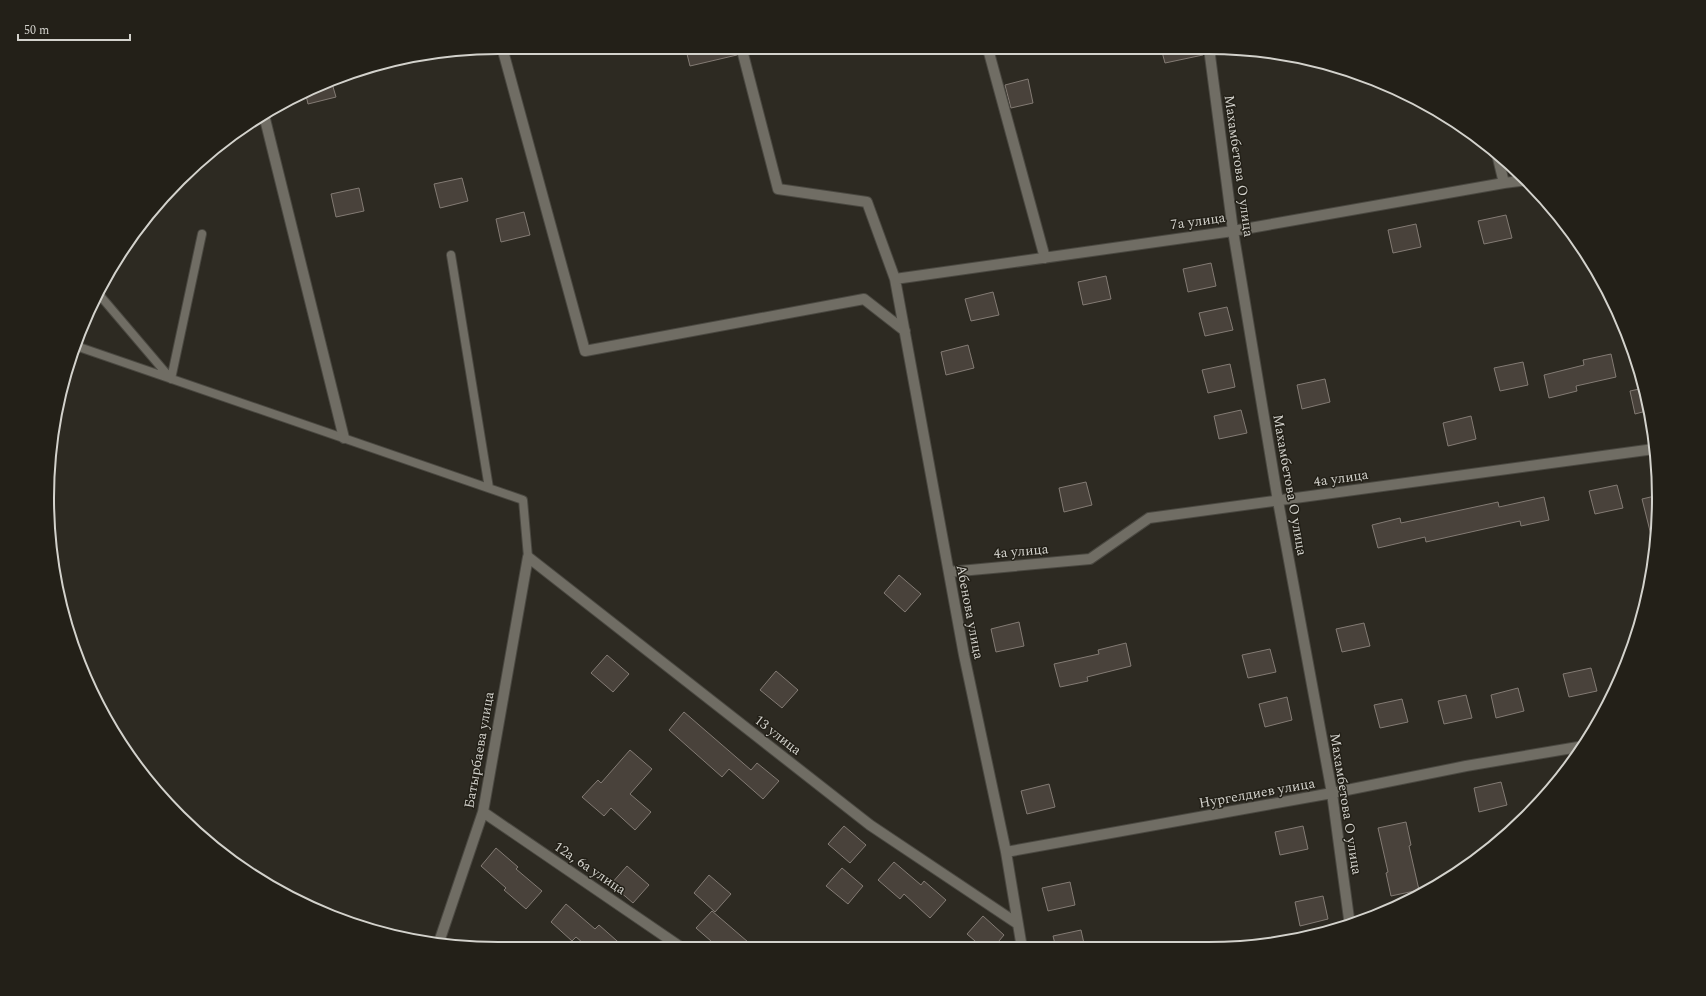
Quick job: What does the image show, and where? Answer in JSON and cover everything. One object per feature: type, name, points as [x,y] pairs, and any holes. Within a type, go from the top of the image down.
[{"type":"street","points":[[504,54],[585,351],[864,300],[905,332]]},
{"type":"street","name":"Абенова улица","points":[[743,54],[778,189],[867,202],[896,279],[964,655],[1006,852],[1021,942]]},
{"type":"street","points":[[989,54],[1046,258]]},
{"type":"street","name":"Махамбетова О улица","points":[[1210,54],[1232,231],[1278,501],[1332,793],[1349,919]]},
{"type":"street","points":[[265,120],[344,438]]},
{"type":"street","points":[[1499,162],[1504,183]]},
{"type":"street","name":"7а улица","points":[[896,279],[1232,231],[1519,181]]},
{"type":"street","name":"4а улица","points":[[949,572],[1090,559],[1149,518],[1649,450]]},
{"type":"street","name":"Батырбаева улица","points":[[440,938],[483,812],[528,558]]},
{"type":"street","name":"13 улица","points":[[528,558],[870,824],[1018,924]]},
{"type":"street","name":"Нургелдиев улица","points":[[1006,852],[1332,793],[1466,766],[1575,747]]},
{"type":"street","name":"12а, 6а улица","points":[[483,812],[673,942]]},
{"type":"lane","points":[[171,379],[202,234]]},
{"type":"lane","points":[[451,255],[489,488]]},
{"type":"lane","points":[[102,298],[171,379]]},
{"type":"lane","points":[[81,348],[523,500],[528,558]]},
{"type":"building","points":[[687,54],[737,54],[737,55],[690,66]]},
{"type":"building","points":[[1163,54],[1203,54],[1203,55],[1165,63]]},
{"type":"building","points":[[1028,79],[1033,103],[1011,108],[1005,85]]},
{"type":"building","points":[[333,86],[336,97],[308,104],[307,98]]},
{"type":"building","points":[[462,178],[468,201],[440,208],[434,184]]},
{"type":"building","points":[[359,188],[364,211],[336,217],[331,194]]},
{"type":"building","points":[[524,212],[530,235],[501,242],[496,219]]},
{"type":"building","points":[[1506,215],[1512,238],[1484,244],[1478,221]]},
{"type":"building","points":[[1416,224],[1421,247],[1393,253],[1388,230]]},
{"type":"building","points":[[1211,263],[1216,286],[1188,292],[1183,269]]},
{"type":"building","points":[[1106,276],[1111,299],[1083,305],[1078,282]]},
{"type":"building","points":[[993,292],[999,315],[971,321],[965,299]]},
{"type":"building","points":[[1227,307],[1233,330],[1205,336],[1199,313]]},
{"type":"building","points":[[968,345],[974,368],[946,375],[941,352]]},
{"type":"building","points":[[1611,354],[1616,377],[1576,386],[1577,391],[1549,398],[1544,375],[1584,365],[1583,360]]},
{"type":"building","points":[[1523,362],[1528,385],[1500,391],[1494,368]]},
{"type":"building","points":[[1230,364],[1235,387],[1208,393],[1202,370]]},
{"type":"building","points":[[1325,379],[1330,402],[1302,409],[1297,385]]},
{"type":"building","points":[[1638,389],[1643,412],[1635,414],[1630,391]]},
{"type":"building","points":[[1241,410],[1247,433],[1219,439],[1214,416]]},
{"type":"building","points":[[1471,416],[1476,439],[1448,446],[1443,423]]},
{"type":"building","points":[[1086,482],[1092,505],[1064,512],[1059,488]]},
{"type":"building","points":[[1617,485],[1623,508],[1595,514],[1589,491]]},
{"type":"building","points":[[1544,497],[1549,520],[1521,526],[1520,521],[1426,542],[1425,537],[1378,548],[1372,525],[1400,518],[1401,523],[1498,502],[1499,507]]},
{"type":"building","points":[[1652,497],[1650,533],[1642,499]]},
{"type":"building","points":[[899,575],[921,594],[905,612],[884,593]]},
{"type":"building","points":[[1019,622],[1024,646],[996,652],[991,629]]},
{"type":"building","points":[[1364,623],[1370,646],[1342,652],[1336,629]]},
{"type":"building","points":[[1126,643],[1131,666],[1087,677],[1088,681],[1060,687],[1054,664],[1099,654],[1098,650]]},
{"type":"building","points":[[1270,649],[1276,672],[1248,678],[1242,655]]},
{"type":"building","points":[[607,655],[629,674],[613,692],[591,673]]},
{"type":"building","points":[[1591,668],[1597,691],[1569,697],[1563,674]]},
{"type":"building","points":[[776,671],[798,690],[782,708],[760,690]]},
{"type":"building","points":[[1518,688],[1524,711],[1496,718],[1491,695]]},
{"type":"building","points":[[1466,695],[1472,718],[1444,724],[1438,701]]},
{"type":"building","points":[[1287,697],[1292,720],[1265,727],[1259,704]]},
{"type":"building","points":[[1402,699],[1408,722],[1380,728],[1374,705]]},
{"type":"building","points":[[684,712],[751,770],[757,763],[779,781],[763,799],[729,769],[722,777],[669,730]]},
{"type":"building","points":[[630,750],[652,769],[630,794],[651,812],[635,830],[611,808],[604,816],[582,797],[598,780],[601,783]]},
{"type":"building","points":[[1501,782],[1507,805],[1479,812],[1474,788]]},
{"type":"building","points":[[1049,784],[1055,807],[1027,814],[1021,791]]},
{"type":"building","points":[[1406,822],[1411,845],[1409,846],[1419,889],[1391,896],[1386,873],[1388,872],[1378,828]]},
{"type":"building","points":[[844,826],[866,845],[850,863],[828,844]]},
{"type":"building","points":[[1303,826],[1308,849],[1280,855],[1275,832]]},
{"type":"building","points":[[496,848],[518,867],[516,869],[542,891],[526,909],[504,890],[506,888],[481,866]]},
{"type":"building","points":[[894,862],[921,885],[924,881],[946,900],[930,918],[904,894],[900,899],[878,880]]},
{"type":"building","points":[[627,866],[649,885],[633,903],[611,884]]},
{"type":"building","points":[[842,868],[863,886],[848,904],[826,886]]},
{"type":"building","points":[[709,875],[731,894],[715,912],[694,893]]},
{"type":"building","points":[[1070,882],[1075,905],[1048,911],[1042,888]]},
{"type":"building","points":[[1323,896],[1328,919],[1300,926],[1295,902]]},
{"type":"building","points":[[566,904],[595,929],[599,925],[618,942],[582,942],[576,937],[572,941],[551,922]]},
{"type":"building","points":[[712,911],[748,942],[712,942],[696,928]]},
{"type":"building","points":[[983,916],[1004,935],[998,942],[976,942],[967,934]]},
{"type":"building","points":[[1081,930],[1084,942],[1054,942],[1053,936]]}]
